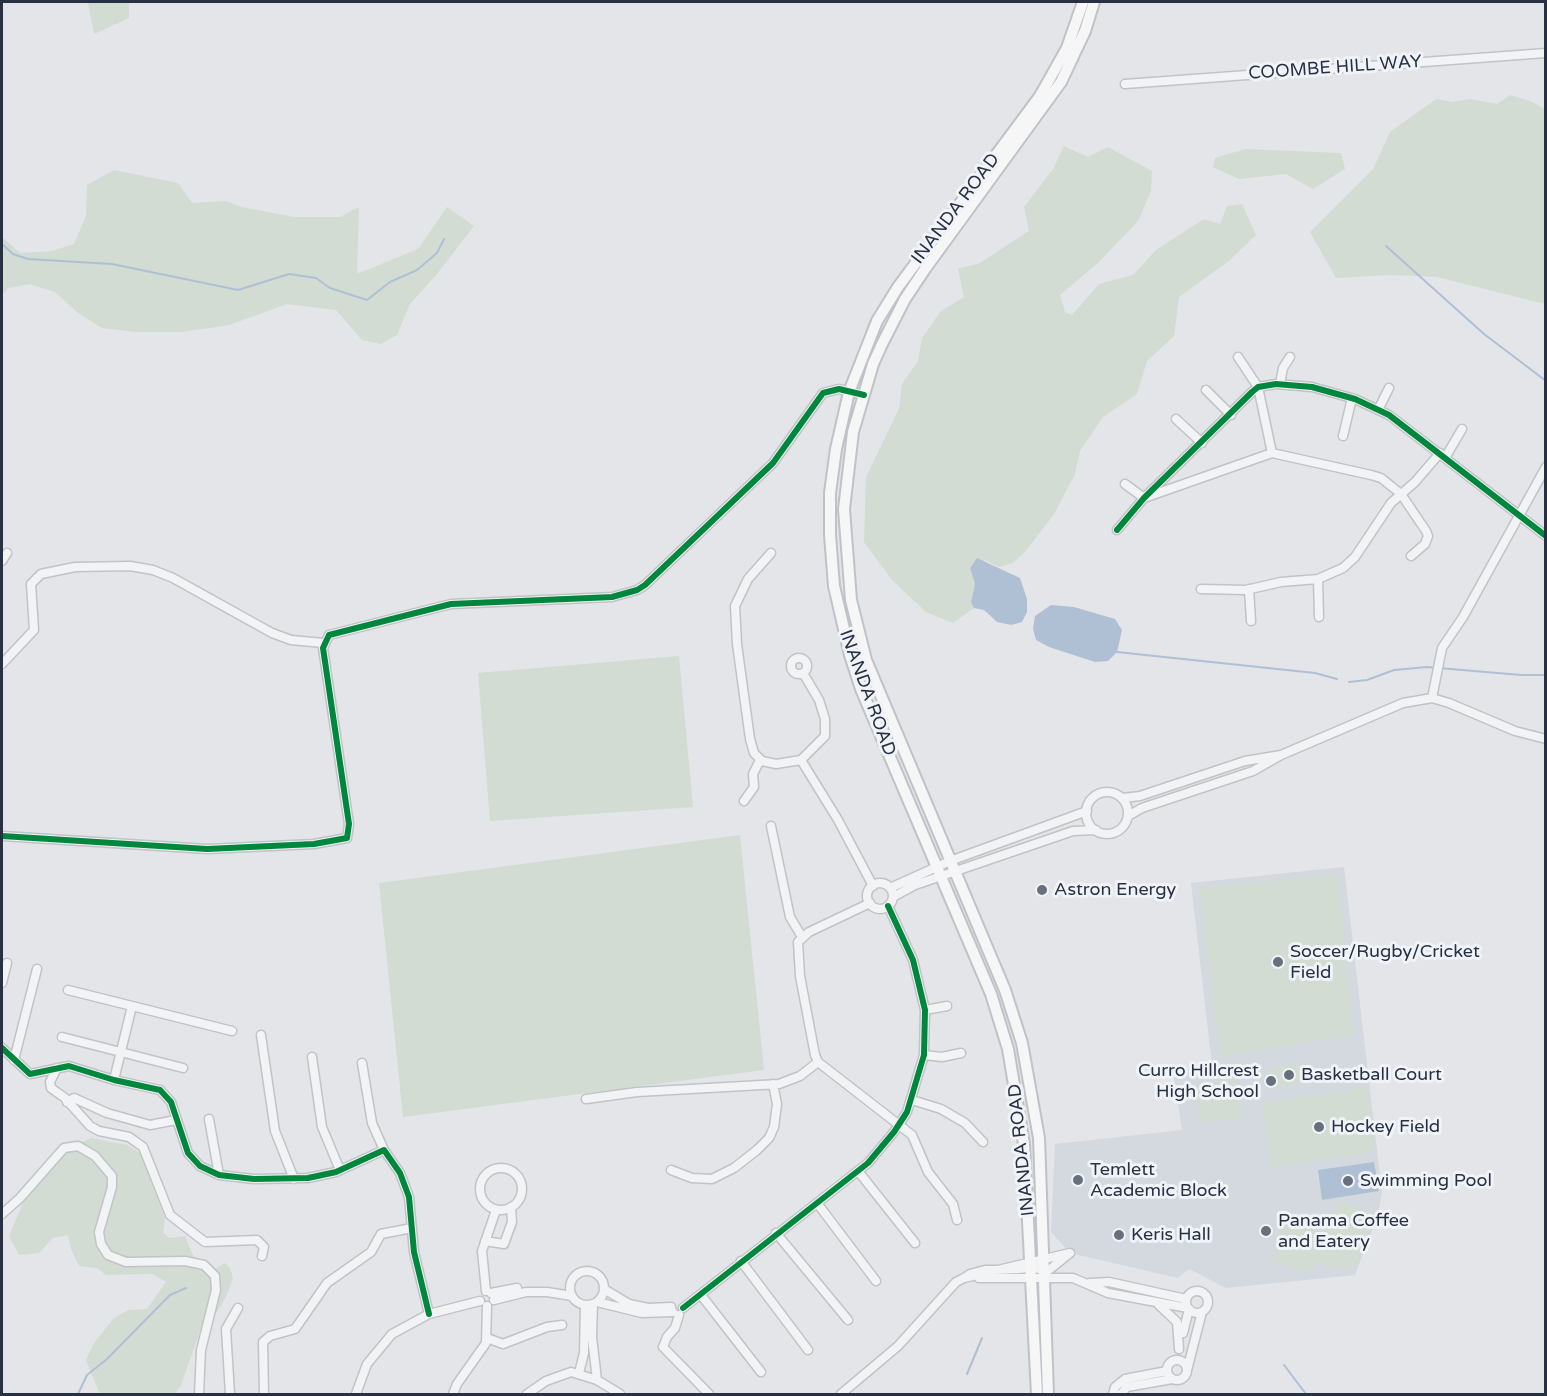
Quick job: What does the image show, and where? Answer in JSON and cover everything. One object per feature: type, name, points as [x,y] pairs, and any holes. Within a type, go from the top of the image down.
[{"type":"main road","name":"INANDA ROAD","points":[[1037,1395],[1021,1113],[1008,1049],[991,994],[861,689],[838,610],[831,561],[830,493],[836,449],[849,392],[866,345],[890,299],[1040,96],[1069,42],[1083,2]]},
{"type":"main road","name":"INANDA ROAD","points":[[1048,1395],[1039,1138],[1031,1085],[1005,990],[873,679],[851,600],[846,554],[844,490],[853,432],[873,364],[905,299],[1051,98],[1074,58],[1094,2]]},
{"type":"street","name":"COOMBE HILL WAY","points":[[1125,84],[1545,53]]},
{"type":"street","points":[[1238,357],[1258,387],[1272,453]]},
{"type":"street","points":[[1280,384],[1283,368],[1290,357]]},
{"type":"street","points":[[1117,530],[1144,498],[1258,387],[1280,384],[1312,387],[1352,398],[1378,410],[1442,456],[1545,536]]},
{"type":"street","points":[[1378,410],[1389,388]]},
{"type":"street","points":[[2,836],[207,849],[314,844],[346,838],[349,825],[323,643],[329,635],[451,604],[612,597],[637,590],[645,585],[773,463],[823,393],[833,389],[864,395]]},
{"type":"street","points":[[1206,390],[1231,415]]},
{"type":"street","points":[[1343,436],[1352,398]]},
{"type":"street","points":[[1176,419],[1202,443]]},
{"type":"street","points":[[1202,589],[1250,589],[1281,582],[1318,579],[1343,568],[1355,556],[1378,520],[1401,494],[1442,456],[1462,429]]},
{"type":"street","points":[[1144,498],[1272,453],[1381,478],[1401,494],[1428,536],[1425,544],[1411,556]]},
{"type":"street","points":[[1432,698],[1442,648],[1463,617],[1545,467]]},
{"type":"street","points":[[1168,474],[1176,487]]},
{"type":"street","points":[[1125,484],[1144,498]]},
{"type":"street","points":[[771,552],[748,579],[735,606],[737,644],[750,739],[754,753],[760,760],[776,764],[801,760],[823,739],[827,725],[819,700],[803,673]]},
{"type":"street","points":[[2,561],[7,553]]},
{"type":"street","points":[[2,664],[34,630],[31,584],[41,574],[75,567],[130,566],[153,570],[173,578],[272,633],[291,640],[323,643]]},
{"type":"street","points":[[1318,579],[1319,617]]},
{"type":"street","points":[[1250,589],[1251,621]]},
{"type":"street","points":[[1281,755],[1249,760],[1140,796],[1123,798],[1111,792],[1098,794],[1089,804],[1087,811],[1089,822],[1102,833],[1116,832],[1122,828],[1128,816],[1142,808],[1253,771],[1281,755],[1403,703],[1432,698],[1466,709],[1515,731],[1545,739]]},
{"type":"street","points":[[744,801],[752,792],[753,774],[760,760]]},
{"type":"street","points":[[801,760],[838,820],[873,886]]},
{"type":"street","points":[[1249,760],[1253,771]]},
{"type":"street","points":[[1202,776],[1206,788]]},
{"type":"street","points":[[1123,798],[1128,816]]},
{"type":"street","points":[[892,892],[939,872],[950,861],[1087,811]]},
{"type":"street","points":[[771,826],[790,917],[795,929],[802,937]]},
{"type":"street","points":[[939,872],[955,872],[1073,831],[1096,830]]},
{"type":"street","points":[[888,906],[879,909],[870,903],[868,893],[873,886],[882,884],[892,892]]},
{"type":"street","points":[[487,1298],[526,1292],[547,1292],[572,1296],[592,1304],[642,1313],[677,1310],[701,1295],[776,1233],[858,1171],[900,1124],[912,1100],[924,1055],[925,1010],[913,960],[888,906],[892,892]]},
{"type":"street","points":[[870,903],[802,937],[798,942],[798,958],[818,1062],[900,1124],[914,1138],[928,1172],[953,1204],[957,1220]]},
{"type":"street","points":[[2,983],[7,963]]},
{"type":"street","points":[[14,1060],[37,969]]},
{"type":"street","points":[[68,990],[232,1031]]},
{"type":"street","points":[[114,1080],[132,1006]]},
{"type":"street","points":[[925,1010],[947,1006]]},
{"type":"street","points":[[261,1035],[275,1131],[294,1179]]},
{"type":"street","points":[[62,1037],[183,1068]]},
{"type":"street","points":[[2,1048],[30,1074],[74,1067],[114,1080],[160,1090],[169,1099],[184,1145],[191,1158],[200,1166],[219,1175],[243,1179],[294,1179],[340,1170],[384,1150]]},
{"type":"street","points":[[924,1055],[942,1057],[961,1053]]},
{"type":"street","points":[[312,1057],[322,1127],[340,1170]]},
{"type":"street","points":[[586,1099],[637,1092],[773,1084],[800,1076],[818,1062]]},
{"type":"street","points":[[362,1063],[373,1129],[405,1183],[411,1203],[415,1259],[429,1314]]},
{"type":"street","points":[[57,1068],[50,1086],[93,1128],[129,1137],[141,1144],[166,1209],[173,1218],[205,1242],[257,1240],[263,1246],[262,1256]]},
{"type":"street","points":[[671,1170],[692,1178],[712,1179],[734,1168],[757,1150],[769,1138],[774,1127],[777,1109],[773,1084]]},
{"type":"street","points":[[67,1102],[76,1099],[107,1113],[150,1125],[176,1120]]},
{"type":"street","points":[[912,1100],[941,1109],[965,1123],[983,1142]]},
{"type":"street","points":[[209,1119],[219,1175]]},
{"type":"street","points":[[2,1215],[64,1148],[78,1146],[95,1156],[112,1176],[99,1232],[105,1252],[115,1259],[126,1262],[185,1260],[204,1265],[215,1276],[216,1290],[205,1330],[199,1369],[200,1395]]},
{"type":"street","points":[[485,1242],[504,1244],[512,1222],[512,1208],[521,1196],[521,1183],[509,1170],[496,1169],[485,1175],[480,1192],[485,1204],[496,1210],[512,1208]]},
{"type":"street","points":[[858,1171],[915,1243]]},
{"type":"street","points":[[817,1203],[876,1281]]},
{"type":"street","points":[[453,1395],[457,1384],[482,1352],[487,1338],[487,1298],[482,1255],[496,1210]]},
{"type":"street","points":[[264,1395],[261,1357],[263,1342],[270,1336],[295,1329],[327,1283],[371,1252],[381,1234],[412,1228]]},
{"type":"street","points":[[776,1233],[848,1320]]},
{"type":"street","points":[[841,1395],[892,1352],[941,1296],[964,1278],[985,1270],[1031,1268],[1049,1270],[1070,1253],[964,1278]]},
{"type":"street","points":[[741,1261],[808,1350]]},
{"type":"street","points":[[572,1296],[570,1285],[580,1272],[592,1271],[601,1278],[604,1288],[631,1305],[677,1310]]},
{"type":"street","points":[[964,1278],[1073,1278],[1090,1283],[1107,1293],[1158,1304],[1188,1306]]},
{"type":"street","points":[[1090,1283],[1109,1282],[1188,1306],[1196,1313],[1202,1312]]},
{"type":"street","points":[[356,1395],[367,1364],[384,1342],[398,1330],[429,1314],[523,1287],[570,1285]]},
{"type":"street","points":[[579,1373],[592,1304],[604,1288]]},
{"type":"street","points":[[1113,1395],[1114,1387],[1125,1379],[1169,1375],[1182,1379],[1202,1312],[1208,1304],[1205,1294],[1195,1291],[1188,1306],[1177,1360],[1168,1365],[1169,1375]]},
{"type":"street","points":[[701,1295],[761,1372]]},
{"type":"street","points":[[592,1304],[592,1337],[597,1380]]},
{"type":"street","points":[[1158,1304],[1177,1322],[1179,1350]]},
{"type":"street","points":[[230,1395],[226,1329],[238,1308]]},
{"type":"street","points":[[677,1310],[675,1328],[667,1337],[663,1347],[710,1395]]},
{"type":"street","points":[[487,1338],[503,1344],[547,1327],[562,1325]]},
{"type":"street","points":[[1177,1360],[1184,1363],[1186,1370]]},
{"type":"street","points":[[527,1395],[558,1376],[571,1372],[597,1380],[620,1395]]},
{"type":"street","points":[[1121,1395],[1127,1387],[1169,1375]]},
{"type":"shaded area","points":[[88,2],[129,2],[129,18],[94,34]]},
{"type":"shaded area","points":[[1510,95],[1530,101],[1545,109],[1545,304],[1437,277],[1391,275],[1336,278],[1310,232],[1373,169],[1390,132],[1436,99],[1452,102],[1470,99],[1497,104]]},
{"type":"shaded area","points":[[1064,146],[1088,157],[1108,147],[1152,171],[1151,191],[1138,221],[1100,261],[1060,295],[1065,312],[1072,315],[1099,284],[1133,275],[1156,250],[1204,219],[1220,224],[1227,206],[1242,204],[1256,235],[1230,260],[1179,297],[1174,336],[1147,361],[1137,394],[1103,417],[1080,451],[1075,474],[1054,514],[1025,552],[1013,563],[999,567],[985,560],[970,568],[975,584],[971,602],[974,608],[953,623],[926,612],[892,580],[864,542],[866,477],[899,409],[902,384],[918,361],[922,338],[941,311],[964,297],[958,269],[980,263],[1029,231],[1024,207],[1053,169]]},
{"type":"shaded area","points":[[1245,149],[1341,153],[1345,169],[1313,189],[1286,174],[1239,179],[1213,167],[1215,158]]},
{"type":"shaded area","points":[[114,170],[178,183],[192,203],[225,201],[242,207],[294,217],[340,217],[359,207],[357,274],[418,249],[447,207],[474,226],[437,274],[410,304],[397,335],[381,344],[362,340],[336,310],[287,304],[229,325],[182,332],[136,332],[102,328],[78,313],[55,292],[30,284],[9,288],[2,295],[2,237],[20,253],[52,251],[74,244],[86,216],[87,185]]},
{"type":"shaded area","points":[[679,656],[693,807],[490,821],[478,673]]},
{"type":"shaded area","points":[[740,835],[764,1070],[403,1117],[379,883]]},
{"type":"shaded area","name":"Curro Hillcrest High School","points":[[1344,867],[1382,1193],[1377,1217],[1355,1275],[1226,1288],[1189,1269],[1178,1278],[1070,1253],[1051,1232],[1055,1144],[1182,1130],[1173,1072],[1212,1065],[1191,883]]},
{"type":"shaded area","name":"Soccer/Rugby/Cricket Field","points":[[1338,874],[1354,1035],[1220,1056],[1199,888]]},
{"type":"shaded area","name":"Basketball Court","points":[[1306,1063],[1309,1082],[1271,1088],[1269,1068]]},
{"type":"shaded area","points":[[1237,1077],[1242,1117],[1200,1123],[1193,1084]]},
{"type":"shaded area","name":"Hockey Field","points":[[1367,1087],[1375,1152],[1270,1167],[1262,1102]]},
{"type":"shaded area","points":[[91,1138],[127,1145],[140,1153],[165,1219],[163,1232],[169,1238],[185,1236],[192,1253],[207,1274],[225,1263],[230,1268],[233,1278],[226,1297],[217,1312],[206,1314],[181,1385],[174,1394],[100,1394],[86,1360],[94,1343],[114,1318],[128,1310],[147,1309],[166,1282],[152,1274],[106,1275],[97,1268],[79,1266],[71,1249],[68,1235],[53,1238],[39,1253],[19,1255],[9,1236],[25,1198],[64,1151]]},
{"type":"shaded area","points":[[1338,1200],[1375,1215],[1353,1272],[1316,1263],[1310,1274],[1271,1260],[1286,1219],[1325,1233]]},
{"type":"water","points":[[977,558],[1020,578],[1027,599],[1027,612],[1022,622],[1011,625],[997,622],[984,610],[974,608],[971,602],[975,584],[970,568]]},
{"type":"water","points":[[1051,605],[1074,607],[1115,619],[1122,630],[1117,652],[1108,661],[1095,662],[1049,647],[1036,640],[1033,629],[1035,616]]},
{"type":"water","name":"Swimming Pool","points":[[1374,1162],[1379,1191],[1322,1200],[1318,1170]]},
{"type":"waterway","points":[[2,244],[13,254],[28,259],[112,264],[238,290],[289,274],[316,278],[330,288],[367,300],[390,282],[417,270],[437,253],[444,239]]},
{"type":"waterway","points":[[1386,246],[1484,334],[1546,381]]},
{"type":"waterway","points":[[1117,652],[1315,673],[1337,679]]},
{"type":"waterway","points":[[1349,682],[1367,680],[1394,670],[1427,667],[1546,675]]},
{"type":"waterway","points":[[78,1394],[87,1375],[107,1359],[170,1295],[186,1288]]},
{"type":"waterway","points":[[967,1374],[982,1338]]},
{"type":"waterway","points":[[1284,1365],[1306,1394]]},
{"type":"cycle path","points":[[1117,530],[1144,498],[1252,392],[1258,387],[1276,384],[1312,387],[1355,399],[1389,415],[1546,536]]},
{"type":"cycle path","points":[[2,836],[207,849],[314,844],[347,838],[349,824],[323,648],[329,635],[451,604],[612,597],[637,590],[645,585],[773,463],[823,393],[839,389],[864,395]]},
{"type":"cycle path","points":[[683,1308],[868,1163],[894,1132],[907,1112],[924,1055],[925,1010],[913,960],[888,906]]},
{"type":"cycle path","points":[[2,1048],[30,1074],[69,1066],[114,1080],[160,1090],[171,1102],[188,1153],[200,1166],[219,1175],[254,1179],[308,1178],[336,1172],[384,1150],[400,1173],[409,1197],[414,1252],[429,1314]]},
{"type":"place","name":"Astron Energy","points":[[1042,890]]},
{"type":"place","name":"Soccer/Rugby/Cricket Field","points":[[1278,962]]},
{"type":"place","name":"Basketball Court","points":[[1289,1075]]},
{"type":"place","name":"Curro Hillcrest High School","points":[[1271,1081]]},
{"type":"place","name":"Hockey Field","points":[[1319,1127]]},
{"type":"place","name":"Temlett Academic Block","points":[[1078,1180]]},
{"type":"place","name":"Swimming Pool","points":[[1348,1181]]},
{"type":"place","name":"Panama Coffee and Eatery","points":[[1266,1231]]},
{"type":"place","name":"Keris Hall","points":[[1119,1235]]}]
